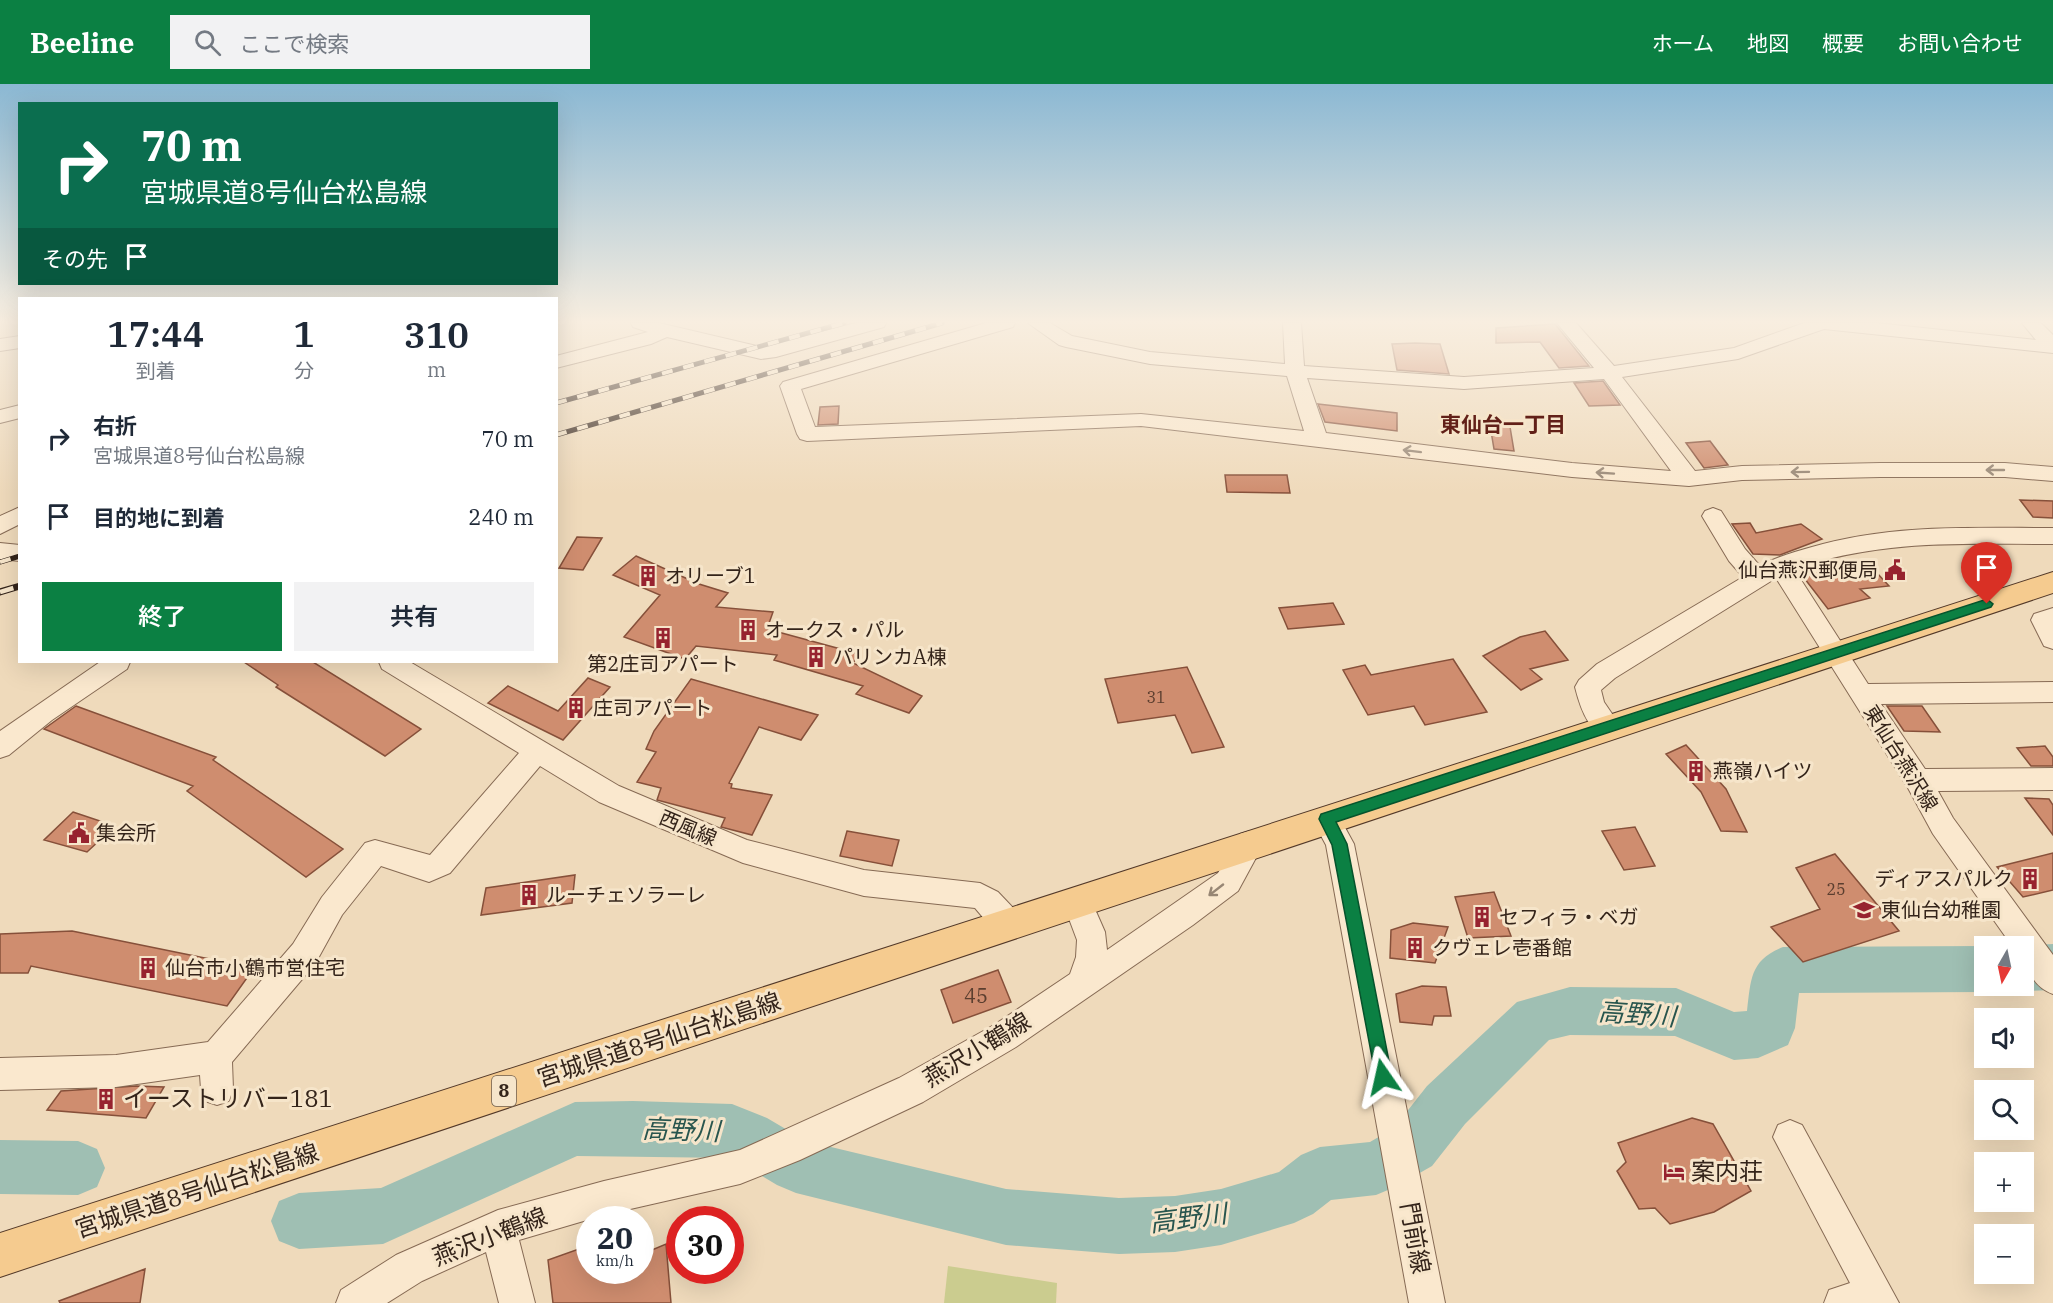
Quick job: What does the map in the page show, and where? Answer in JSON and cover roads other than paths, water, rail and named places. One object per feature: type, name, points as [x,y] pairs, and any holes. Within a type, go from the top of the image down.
[{"type":"main road","name":"宮城県道8号仙台松島線","points":[[0,1255],[1250,843],[2053,582]]},
{"type":"street","points":[[811,380],[790,386],[807,434],[1141,420],[1317,438],[1572,470],[1689,479],[1742,473],[1880,470],[2005,470],[2053,474]]},
{"type":"street","points":[[1298,380],[1317,438]]},
{"type":"street","points":[[1424,380],[1464,383],[1509,380]]},
{"type":"street","points":[[1614,380],[1689,479]]},
{"type":"street","points":[[0,417],[18,412]]},
{"type":"street","points":[[0,526],[18,515]]},
{"type":"street","name":"東仙台燕沢線","points":[[1713,516],[1737,555],[1769,572],[1834,653],[1918,780],[1943,826],[2053,980]]},
{"type":"street","points":[[1608,727],[1592,705],[1588,687],[1594,681],[1606,670],[1769,572],[1849,544],[1914,536],[2053,536]]},
{"type":"street","points":[[0,551],[18,553]]},
{"type":"street","points":[[0,747],[56,701],[90,682],[116,663]]},
{"type":"street","name":"西風線","points":[[393,663],[609,794],[743,851],[864,883],[980,897],[988,901],[1008,924]]},
{"type":"street","points":[[1861,694],[2053,692]]},
{"type":"street","points":[[0,1074],[116,1071],[216,1057],[304,954],[332,906],[375,852],[429,869],[440,864],[537,751]]},
{"type":"street","points":[[1918,780],[2053,779]]},
{"type":"street","name":"門前線","points":[[1326,819],[1340,844],[1361,966],[1427,1303]]},
{"type":"street","name":"燕沢小鶴線","points":[[354,1303],[409,1268],[498,1228],[604,1198],[740,1167],[788,1148],[911,1090],[1005,1036],[1083,981],[1184,916],[1228,882],[1250,843]]},
{"type":"street","points":[[1083,981],[1092,957],[1094,939],[1085,898]]},
{"type":"street","points":[[216,1057],[217,1089]]},
{"type":"street","points":[[1790,1137],[1866,1300]]},
{"type":"street","points":[[498,1228],[517,1303]]},
{"type":"waterway","name":"高野川","points":[[2034,968],[2053,967]]},
{"type":"waterway","name":"高野川","points":[[299,1221],[383,1216],[575,1129],[633,1128],[732,1131],[748,1137],[796,1166],[1006,1217],[1119,1226],[1175,1224],[1221,1217],[1294,1195],[1320,1174],[1376,1168],[1413,1147],[1446,1105],[1535,1019],[1570,1011],[1676,1012],[1734,1036],[1758,1034],[1770,1028],[1776,978],[1783,970],[1974,969]]},
{"type":"waterway","name":"高野川","points":[[0,1167],[78,1168]]},
{"type":"railway","points":[[558,402],[639,380]]},
{"type":"railway","points":[[558,434],[746,380]]},
{"type":"railway","points":[[0,562],[18,557]]},
{"type":"railway","points":[[0,592],[18,587]]},
{"type":"place","name":"仙台燕沢郵便局","points":[[1895,570]]},
{"type":"place","name":"オリーブ1","points":[[648,576]]},
{"type":"place","name":"オークス・パル","points":[[748,630]]},
{"type":"place","name":"第2庄司アパート","points":[[663,638]]},
{"type":"place","name":"パリンカA棟","points":[[816,657]]},
{"type":"place","name":"庄司アパート","points":[[576,708]]},
{"type":"place","name":"燕嶺ハイツ","points":[[1696,771]]},
{"type":"place","name":"集会所","points":[[79,833]]},
{"type":"place","name":"ディアスパルク","points":[[2030,879]]},
{"type":"place","name":"ルーチェソラーレ","points":[[529,895]]},
{"type":"place","name":"東仙台幼稚園","points":[[1864,910]]},
{"type":"place","name":"セフィラ・ベガ","points":[[1482,917]]},
{"type":"place","name":"クヴェレ壱番館","points":[[1415,948]]},
{"type":"place","name":"仙台市小鶴市営住宅","points":[[148,968]]},
{"type":"place","name":"イーストリバー181","points":[[106,1099]]},
{"type":"place","name":"案内荘","points":[[1674,1172]]},
{"type":"district","name":"東仙台一丁目","points":[[1503,425]]}]
